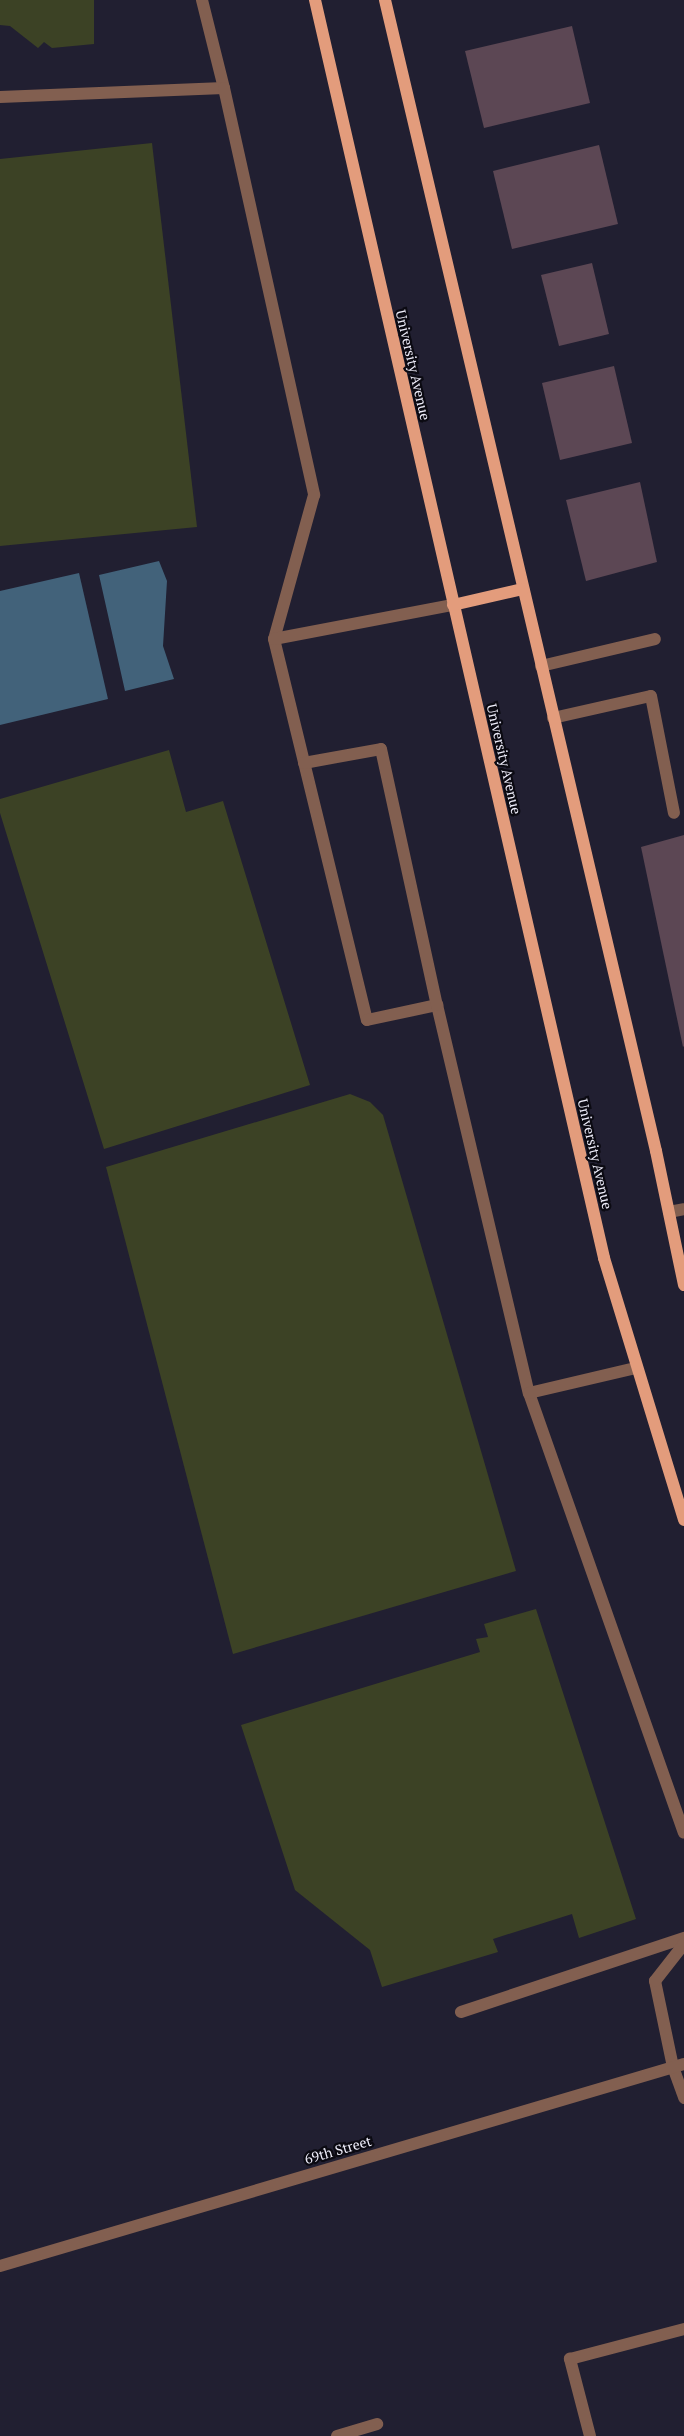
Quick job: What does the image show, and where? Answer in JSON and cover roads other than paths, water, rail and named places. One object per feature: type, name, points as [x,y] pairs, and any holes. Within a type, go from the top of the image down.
[{"type":"main road","name":"University Avenue","points":[[316,0],[604,1258],[636,1368],[684,1520]]},
{"type":"main road","points":[[385,0],[669,1212],[684,1285]]},
{"type":"main road","points":[[453,605],[523,589]]},
{"type":"street","points":[[202,0],[224,88],[314,495],[274,639],[366,1020],[437,1005]]},
{"type":"street","points":[[0,96],[224,88]]},
{"type":"street","points":[[274,639],[453,605]]},
{"type":"street","points":[[541,666],[655,639]]},
{"type":"street","points":[[553,718],[651,696],[674,813]]},
{"type":"street","points":[[304,763],[381,750],[437,1005],[529,1393],[684,1832]]},
{"type":"street","points":[[669,1212],[684,1208]]},
{"type":"street","points":[[529,1393],[636,1368]]},
{"type":"street","points":[[461,2012],[684,1938]]},
{"type":"street","points":[[684,1944],[655,1981],[678,2066],[684,2098]]},
{"type":"street","name":"69th Street","points":[[0,2266],[678,2066]]},
{"type":"street","points":[[590,2436],[570,2359],[684,2329]]},
{"type":"street","points":[[337,2436],[377,2424]]},
{"type":"water","points":[[159,561],[167,581],[163,646],[174,679],[125,691],[99,575]]},
{"type":"water","points":[[79,573],[108,699],[0,725],[0,591]]}]
